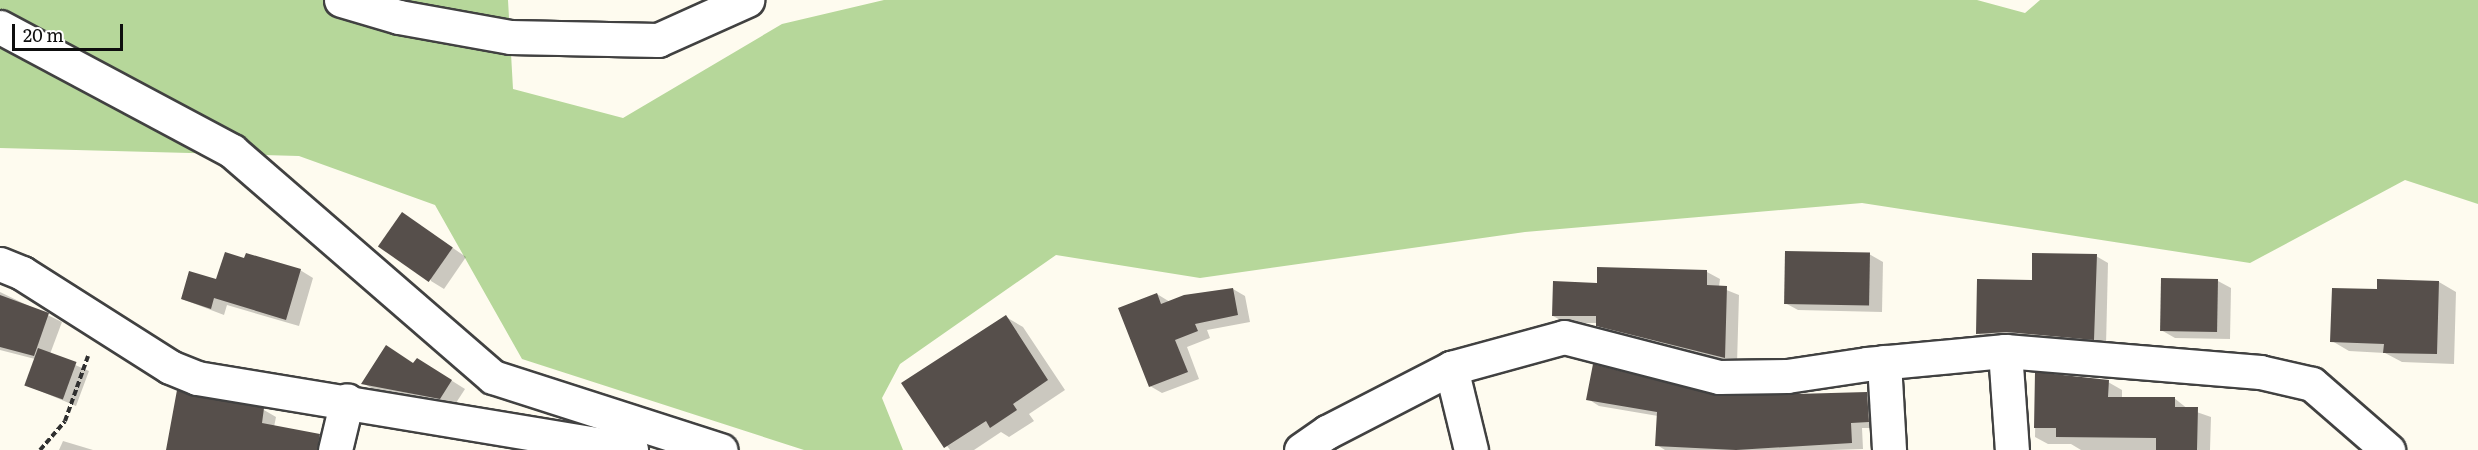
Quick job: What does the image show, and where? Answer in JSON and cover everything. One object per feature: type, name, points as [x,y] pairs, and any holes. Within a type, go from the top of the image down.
[{"type":"street","points":[[341,0],[399,17],[510,36],[658,40],[747,0]]},
{"type":"street","points":[[0,27],[232,151],[493,377],[721,450]]},
{"type":"street","points":[[0,264],[22,273],[170,367],[197,378],[347,400],[631,450]]},
{"type":"street","points":[[1301,450],[1327,432],[1451,368],[1564,337],[1719,377],[1787,376],[1884,362],[2005,351],[2260,372],[2312,384],[2388,450]]},
{"type":"street","points":[[2005,351],[2012,450]]},
{"type":"street","points":[[1884,362],[1890,450]]},
{"type":"street","points":[[1451,368],[1471,450]]},
{"type":"street","points":[[335,450],[347,400]]},
{"type":"path","points":[[40,450],[65,421],[100,321]]},
{"type":"green space","points":[[0,0],[508,0],[513,89],[623,118],[782,24],[884,0],[1977,0],[2025,13],[2040,0],[2478,0],[2478,204],[2405,180],[2250,263],[1862,203],[1525,232],[1200,278],[1056,255],[900,364],[882,398],[903,450],[804,450],[522,359],[435,205],[299,156],[0,148]]},
{"type":"building","points":[[402,212],[453,248],[429,282],[378,246]]},
{"type":"building","points":[[1785,251],[1870,252],[1869,305],[1784,304]]},
{"type":"building","points":[[225,252],[244,258],[246,253],[301,269],[286,320],[214,298],[211,309],[181,299],[189,271],[216,279]]},
{"type":"building","points":[[2032,253],[2097,254],[2094,340],[2007,332],[1976,334],[1977,279],[2032,280]]},
{"type":"building","points":[[1597,267],[1707,270],[1707,285],[1727,286],[1725,358],[1596,326],[1596,316],[1552,316],[1553,281],[1597,283]]},
{"type":"building","points":[[2161,278],[2218,279],[2217,332],[2160,331]]},
{"type":"building","points":[[2377,279],[2439,281],[2437,354],[2383,353],[2384,344],[2330,342],[2332,288],[2377,289]]},
{"type":"building","points":[[1233,288],[1238,315],[1195,324],[1198,331],[1175,340],[1188,372],[1149,387],[1118,308],[1157,293],[1161,304],[1184,295]]},
{"type":"building","points":[[0,295],[49,313],[34,356],[0,347]]},
{"type":"building","points":[[1006,315],[1048,380],[1013,404],[1017,410],[990,428],[986,421],[944,448],[901,383]]},
{"type":"building","points":[[386,345],[413,363],[417,358],[452,380],[440,399],[361,384]]},
{"type":"building","points":[[38,348],[77,362],[63,400],[24,386]]},
{"type":"building","points":[[1593,364],[1719,396],[1867,392],[1869,422],[1851,423],[1852,443],[1736,450],[1655,446],[1657,412],[1586,400]]},
{"type":"building","points":[[2035,372],[2109,380],[2108,397],[2175,397],[2175,407],[2198,407],[2197,450],[2156,450],[2156,438],[2056,437],[2056,428],[2034,428]]},
{"type":"building","points":[[177,390],[264,408],[262,423],[320,434],[317,450],[166,450]]}]
